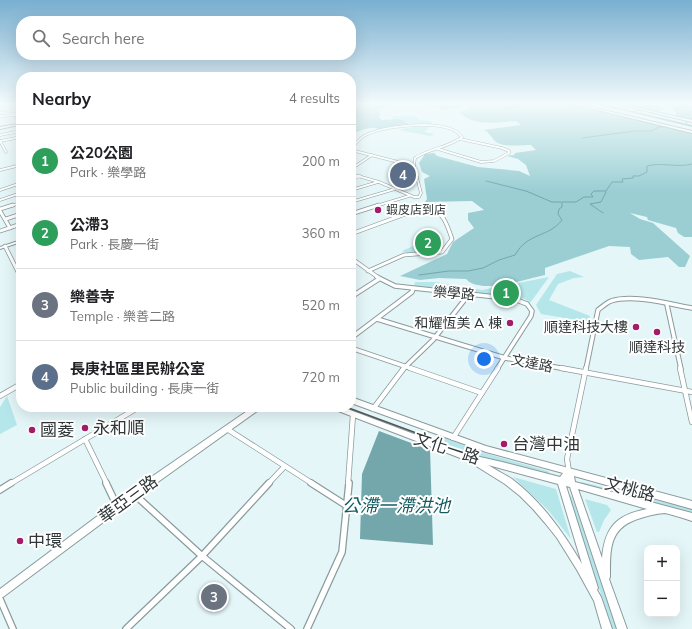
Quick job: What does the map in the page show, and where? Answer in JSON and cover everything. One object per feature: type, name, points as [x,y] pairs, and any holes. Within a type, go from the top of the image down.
[{"type":"street","points":[[356,143],[366,135],[374,133]]},
{"type":"street","points":[[458,133],[462,137],[460,139]]},
{"type":"street","points":[[0,150],[6,150],[0,141],[16,138]]},
{"type":"street","points":[[356,175],[396,188],[417,198],[422,195],[414,166],[415,158],[420,154],[438,149],[460,139],[502,148],[509,151],[509,153],[494,161],[481,162],[438,149]]},
{"type":"street","points":[[356,151],[414,166]]},
{"type":"street","points":[[356,166],[372,155]]},
{"type":"street","points":[[0,170],[16,166]]},
{"type":"street","points":[[356,178],[360,176]]},
{"type":"street","points":[[356,189],[379,182]]},
{"type":"street","points":[[356,200],[396,188],[409,182]]},
{"type":"street","points":[[0,184],[5,188]]},
{"type":"street","points":[[0,190],[16,185]]},
{"type":"street","points":[[0,200],[16,195]]},
{"type":"street","points":[[356,212],[409,195]]},
{"type":"street","points":[[10,228],[0,210],[16,205]]},
{"type":"street","points":[[356,232],[427,206],[437,210],[444,217],[452,238],[442,252],[404,255],[368,270]]},
{"type":"street","points":[[6,219],[16,216]]},
{"type":"street","points":[[0,231],[16,226]]},
{"type":"street","points":[[16,242],[1,246],[16,270]]},
{"type":"street","name":"樂學路","points":[[356,262],[379,278],[394,286],[522,301],[527,304],[532,311],[531,316],[505,358],[453,438]]},
{"type":"street","points":[[356,294],[379,278]]},
{"type":"street","points":[[356,334],[412,292],[413,289]]},
{"type":"street","points":[[373,409],[405,366],[435,336],[466,298],[467,294]]},
{"type":"street","points":[[622,629],[569,472],[567,459],[586,374],[596,315],[602,306],[610,301],[619,300],[692,308]]},
{"type":"street","points":[[667,305],[692,422]]},
{"type":"street","name":"文達路","points":[[376,319],[505,358],[586,374],[692,392]]},
{"type":"street","points":[[356,350],[482,393]]},
{"type":"street","points":[[0,395],[16,387]]},
{"type":"street","name":"文化一路","points":[[356,402],[453,438],[512,457],[569,472]]},
{"type":"street","points":[[0,490],[131,412]]},
{"type":"street","name":"華亞三路","points":[[0,594],[134,494],[251,412]]},
{"type":"street","name":"文化一路","points":[[346,412],[466,457],[573,484]]},
{"type":"street","points":[[307,629],[342,552],[347,506],[353,415]]},
{"type":"street","points":[[227,429],[347,506]]},
{"type":"street","points":[[85,439],[118,506]]},
{"type":"street","points":[[466,457],[508,481],[528,498],[550,522],[578,564],[598,600]]},
{"type":"street","points":[[126,629],[202,556],[284,467]]},
{"type":"street","points":[[569,472],[561,481],[607,629]]},
{"type":"street","name":"文桃路","points":[[569,472],[692,505]]},
{"type":"street","name":"文桃路","points":[[573,484],[692,517]]},
{"type":"street","points":[[134,494],[202,556],[291,629]]},
{"type":"street","points":[[607,584],[607,549],[613,531],[623,520],[636,514],[664,509]]},
{"type":"street","points":[[0,599],[13,629]]},
{"type":"shaded area","points":[[417,133],[434,134],[431,136]]},
{"type":"shaded area","points":[[488,133],[692,133],[692,237],[684,237],[678,233],[676,228],[648,220],[647,217],[630,213],[640,219],[653,223],[690,256],[685,267],[679,267],[668,257],[639,260],[631,254],[630,247],[609,246],[545,268],[545,275],[492,286],[473,284],[466,279],[439,278],[420,280],[400,276],[447,254],[453,242],[474,228],[468,220],[468,213],[484,210],[472,201],[425,202],[427,199],[424,179],[430,176],[422,172],[419,163],[425,154],[434,153],[437,156],[478,167],[519,171],[530,176],[526,165],[518,159],[507,156],[514,155],[515,153],[536,150],[531,145],[509,145],[496,142]]},
{"type":"shaded area","points":[[429,239],[441,246],[443,249],[435,252],[422,253],[402,251]]},
{"type":"shaded area","points":[[570,271],[584,277],[574,278],[558,284],[549,300],[590,316],[588,322],[541,314],[536,305],[557,274]]},
{"type":"shaded area","points":[[549,277],[530,303],[525,299],[516,297],[414,287],[415,282],[436,282],[482,290]]},
{"type":"shaded area","points":[[7,396],[17,425],[0,434],[0,407]]},
{"type":"shaded area","points":[[445,438],[484,453],[548,471],[550,474],[483,459],[444,446]]},
{"type":"shaded area","points":[[513,477],[556,489],[571,539],[548,510]]},
{"type":"shaded area","points":[[582,482],[692,509],[692,514],[580,484]]},
{"type":"shaded area","points":[[570,495],[572,497],[617,629],[612,629],[568,496]]},
{"type":"shaded area","points":[[585,499],[607,505],[611,510],[604,520],[599,532],[597,532]]},
{"type":"water","points":[[432,241],[442,248],[433,251],[417,250],[418,248]]},
{"type":"water","name":"公滯一滯洪池","points":[[379,431],[430,450],[433,545],[360,539],[362,474]]},
{"type":"waterway","points":[[582,138],[617,133]]},
{"type":"waterway","points":[[419,275],[449,271],[468,271],[483,268],[499,260],[515,255],[526,242],[551,230],[562,220],[558,214],[559,209],[562,207],[562,202],[576,202],[584,197],[593,197],[591,194],[594,191],[606,191],[612,182],[623,182],[622,179],[633,178],[633,176],[639,176],[647,172],[647,166],[692,164]]},
{"type":"waterway","points":[[486,181],[526,191],[552,202],[561,202]]},
{"type":"waterway","points":[[603,213],[590,204],[601,202],[606,192]]},
{"type":"railway","points":[[356,411],[427,437]]},
{"type":"place","name":"長庚社區里民辦公室","points":[[403,175]]},
{"type":"place","name":"蝦皮店到店","points":[[378,210]]},
{"type":"place","name":"公滯3","points":[[428,243]]},
{"type":"place","name":"公20公園","points":[[506,293]]},
{"type":"place","name":"和耀恆美 A 棟","points":[[510,323]]},
{"type":"place","name":"順達科技大樓","points":[[636,327]]},
{"type":"place","name":"順達科技","points":[[657,332]]},
{"type":"place","name":"永和順","points":[[85,428]]},
{"type":"place","name":"國菱","points":[[32,430]]},
{"type":"place","name":"台灣中油","points":[[504,444]]},
{"type":"place","name":"中環","points":[[20,541]]},
{"type":"place","name":"樂善寺","points":[[214,597]]}]
